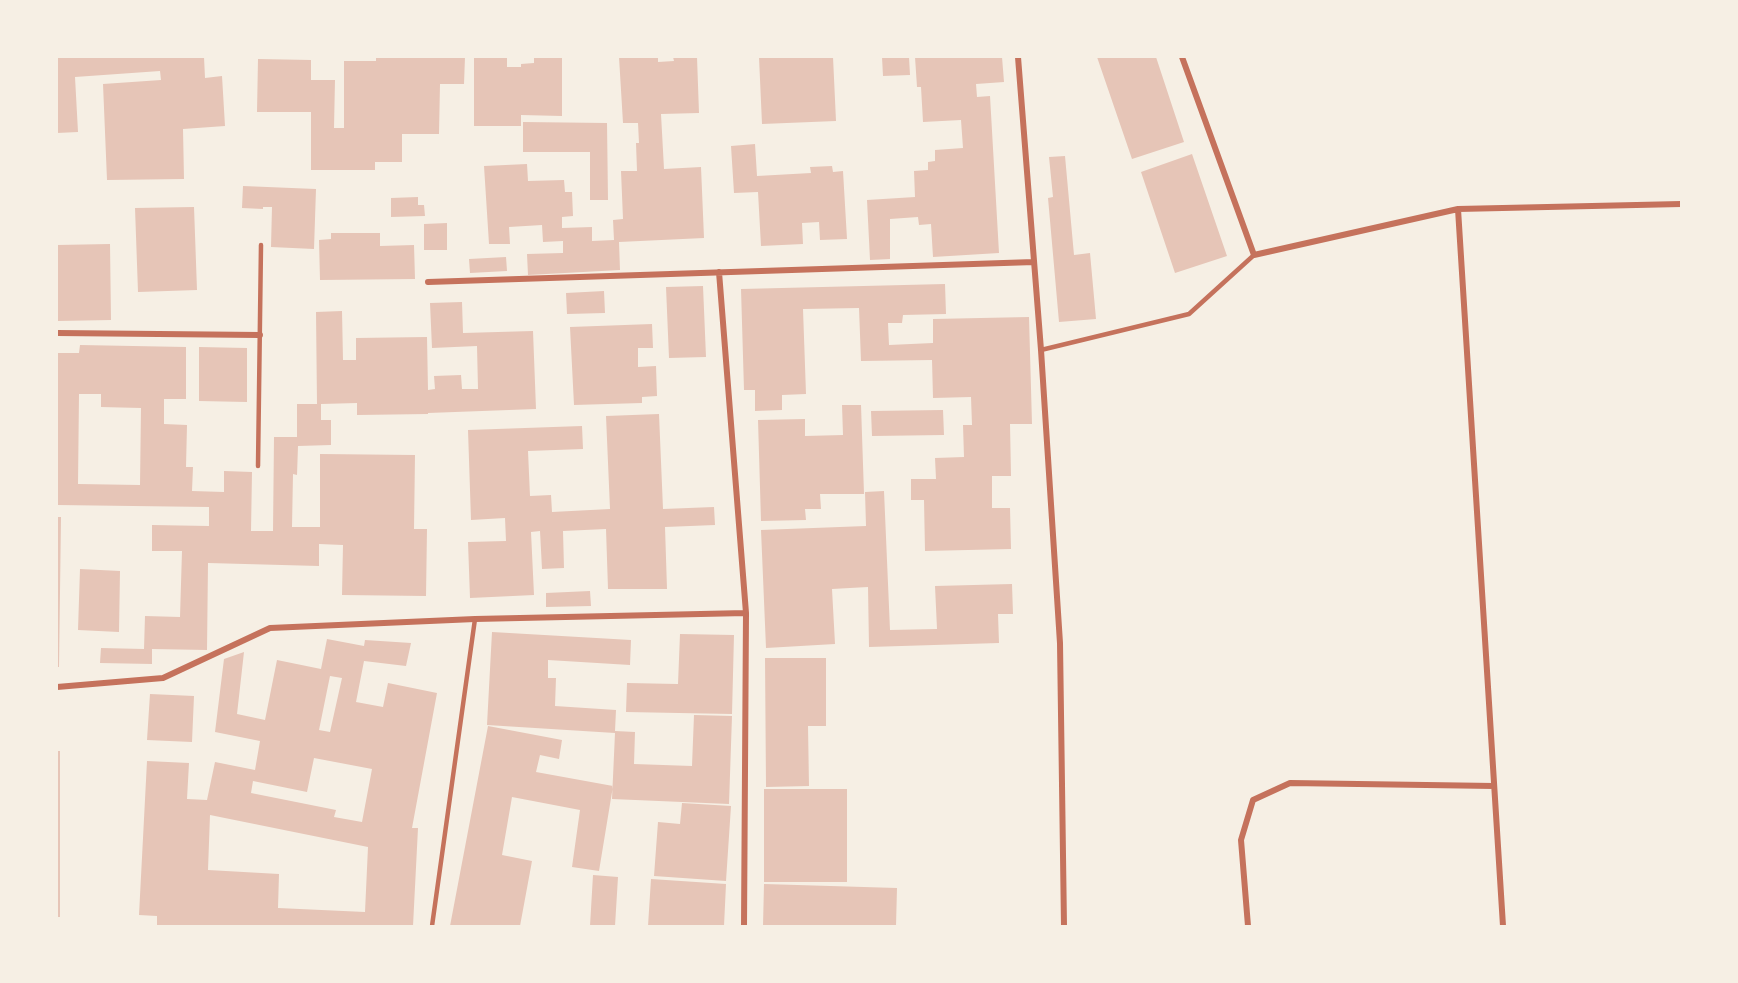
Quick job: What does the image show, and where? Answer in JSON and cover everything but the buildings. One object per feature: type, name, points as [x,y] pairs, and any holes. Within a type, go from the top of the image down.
[{"type":"street","points":[[1018,57],[1041,350],[1060,643],[1064,926]]},
{"type":"street","points":[[1182,57],[1254,255],[1458,209],[1681,204]]},
{"type":"street","points":[[1458,209],[1503,926]]},
{"type":"street","points":[[428,282],[1034,262]]},
{"type":"street","points":[[719,272],[746,614],[744,926]]},
{"type":"street","points":[[57,333],[260,335]]},
{"type":"street","points":[[57,687],[163,678],[270,628],[475,620],[746,614]]},
{"type":"street","points":[[1248,926],[1240,840],[1253,800],[1290,783],[1494,786]]},
{"type":"lane","points":[[258,466],[261,245]]},
{"type":"lane","points":[[1041,350],[1189,314],[1254,255]]},
{"type":"lane","points":[[432,926],[475,620]]}]
